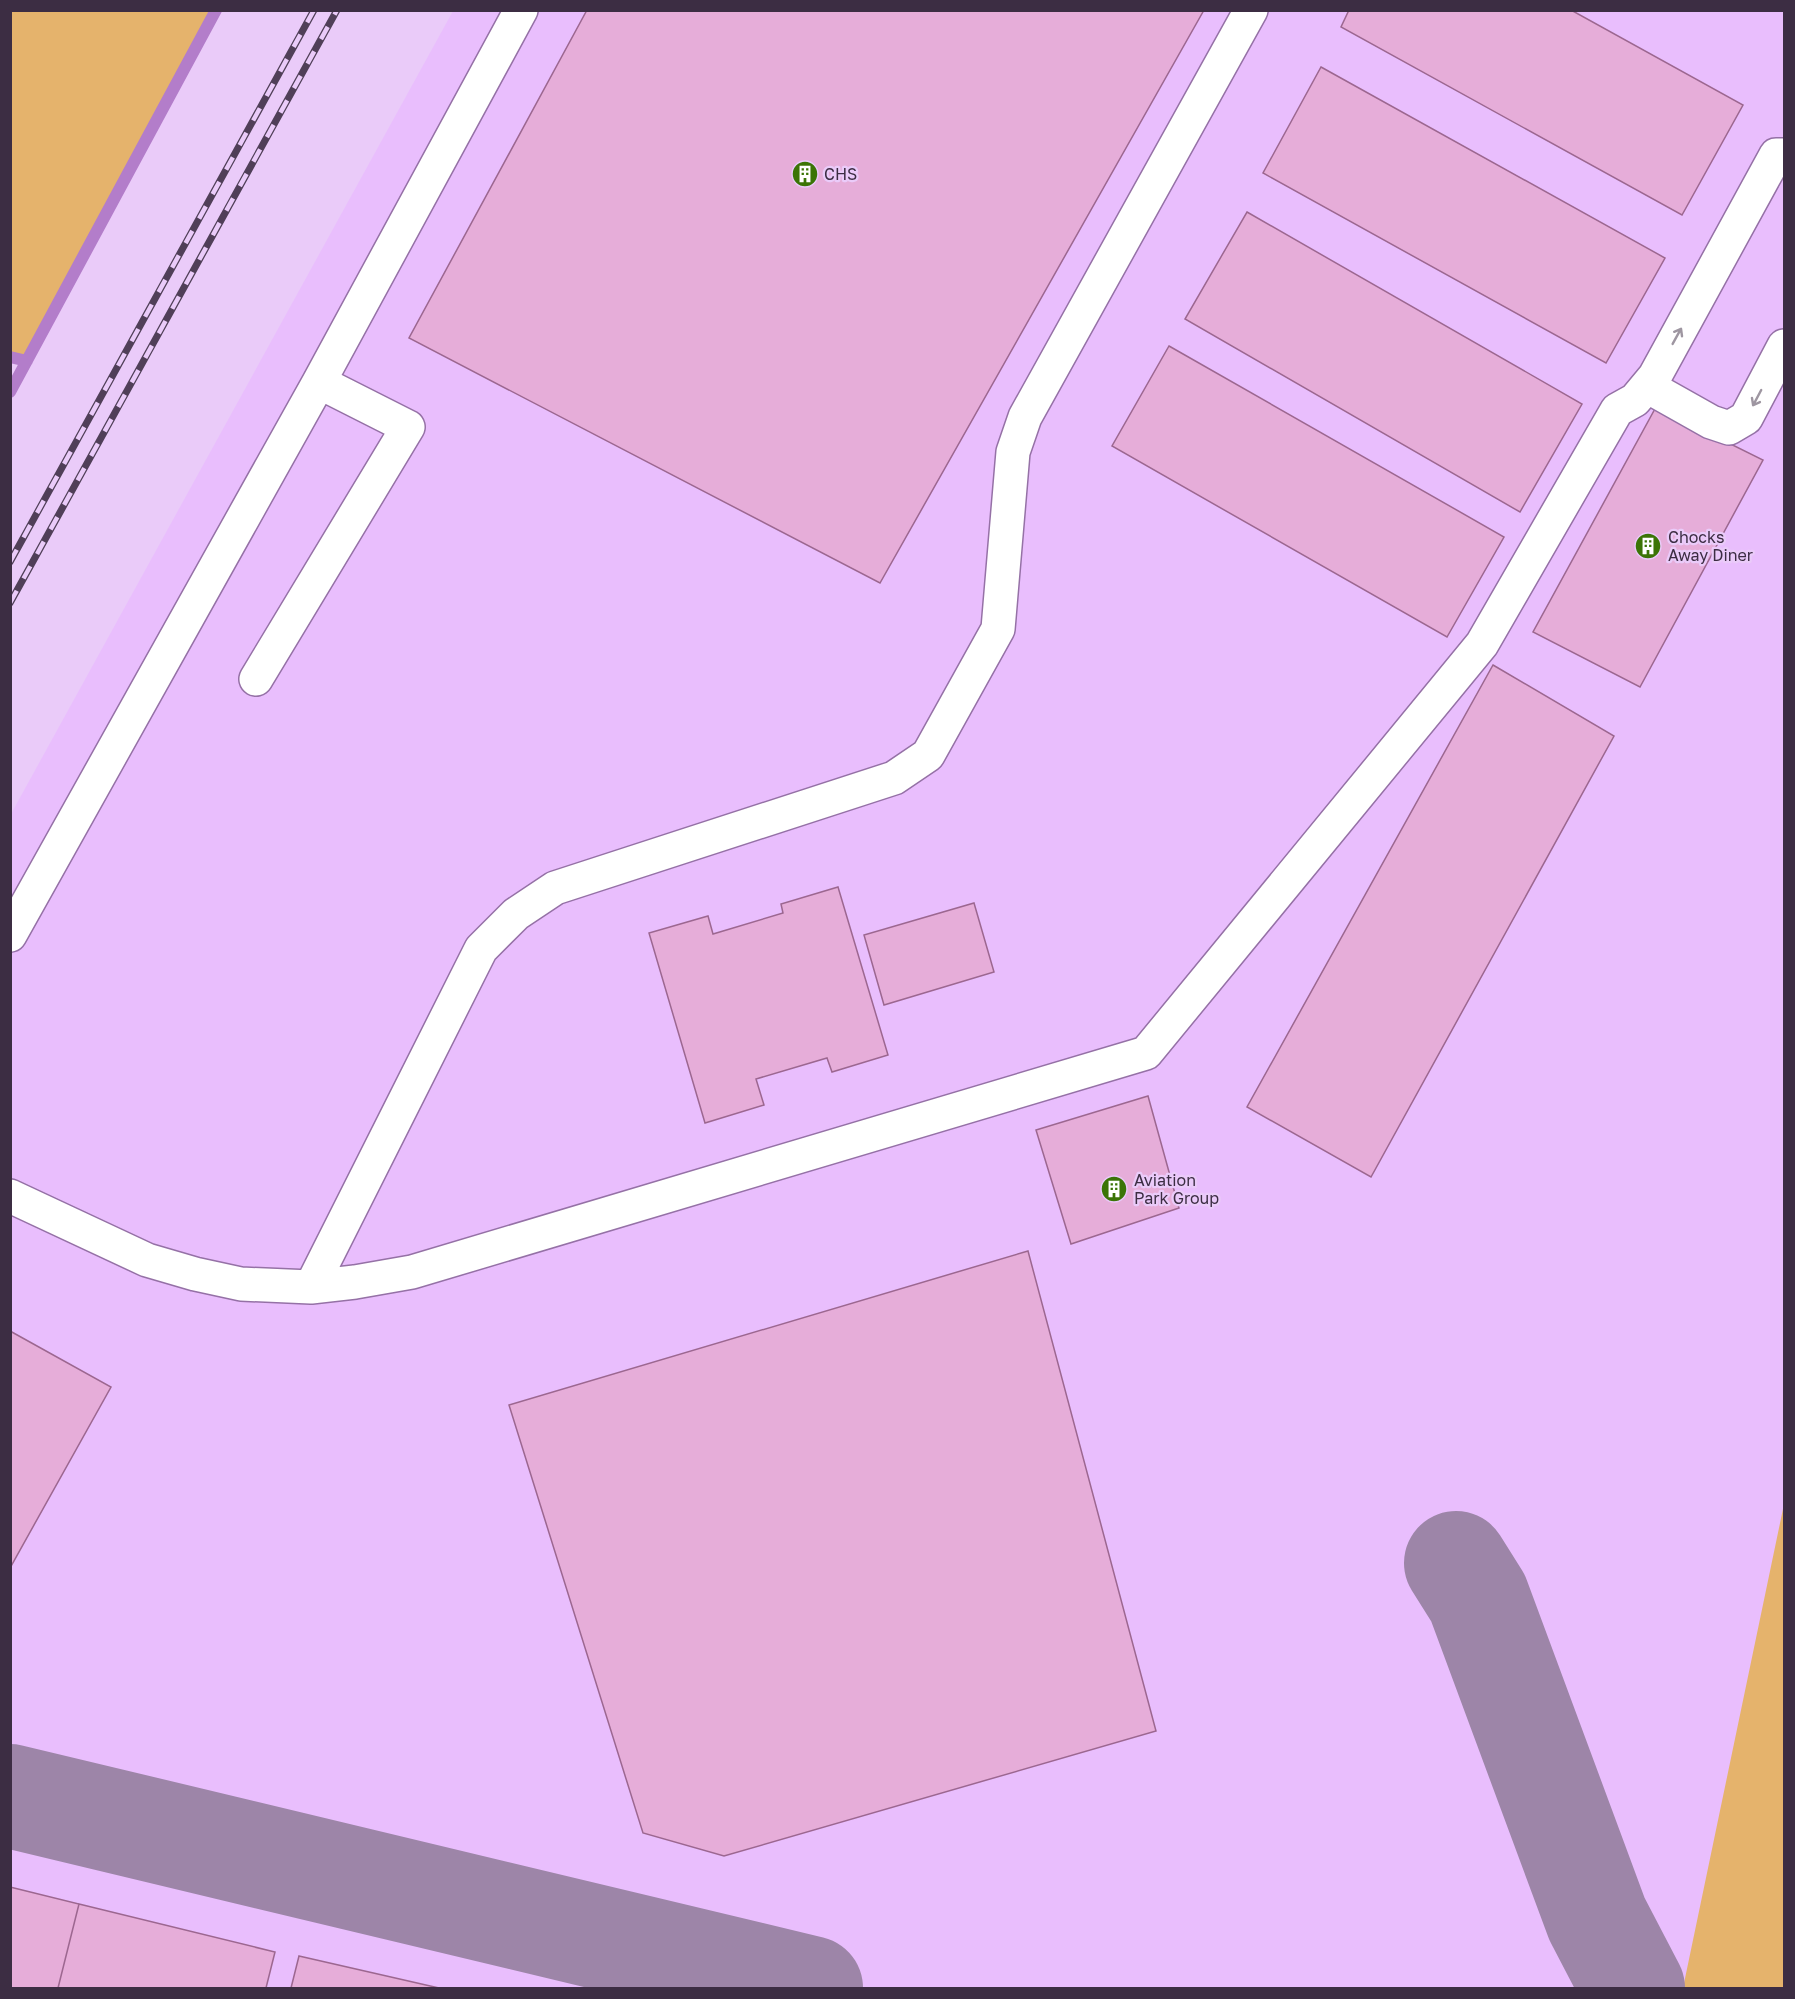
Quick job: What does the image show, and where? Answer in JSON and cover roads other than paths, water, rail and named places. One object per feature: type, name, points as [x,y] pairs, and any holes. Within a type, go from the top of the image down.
[{"type":"lane","points":[[10,935],[319,382],[521,10]]},
{"type":"lane","points":[[311,1287],[481,948],[516,914],[555,888],[894,778],[928,755],[998,629],[1013,452],[1025,417],[1251,10]]},
{"type":"lane","points":[[10,1196],[147,1260],[195,1274],[241,1284],[311,1287],[355,1282],[412,1272],[1146,1053],[1482,644],[1617,410],[1635,400],[1655,376],[1776,155],[1785,155]]},
{"type":"lane","points":[[1647,386],[1711,422],[1730,428],[1746,418],[1785,346]]},
{"type":"lane","points":[[256,679],[408,427],[319,382]]},
{"type":"waterway","points":[[10,392],[216,10]]},
{"type":"waterway","points":[[10,357],[27,361]]},
{"type":"railway","points":[[10,562],[314,10]]},
{"type":"railway","points":[[10,603],[337,10]]},
{"type":"place","name":"CHS","points":[[805,174]]},
{"type":"place","name":"Chocks Away Diner","points":[[1648,546]]},
{"type":"place","name":"Aviation Park Group","points":[[1114,1189]]}]
